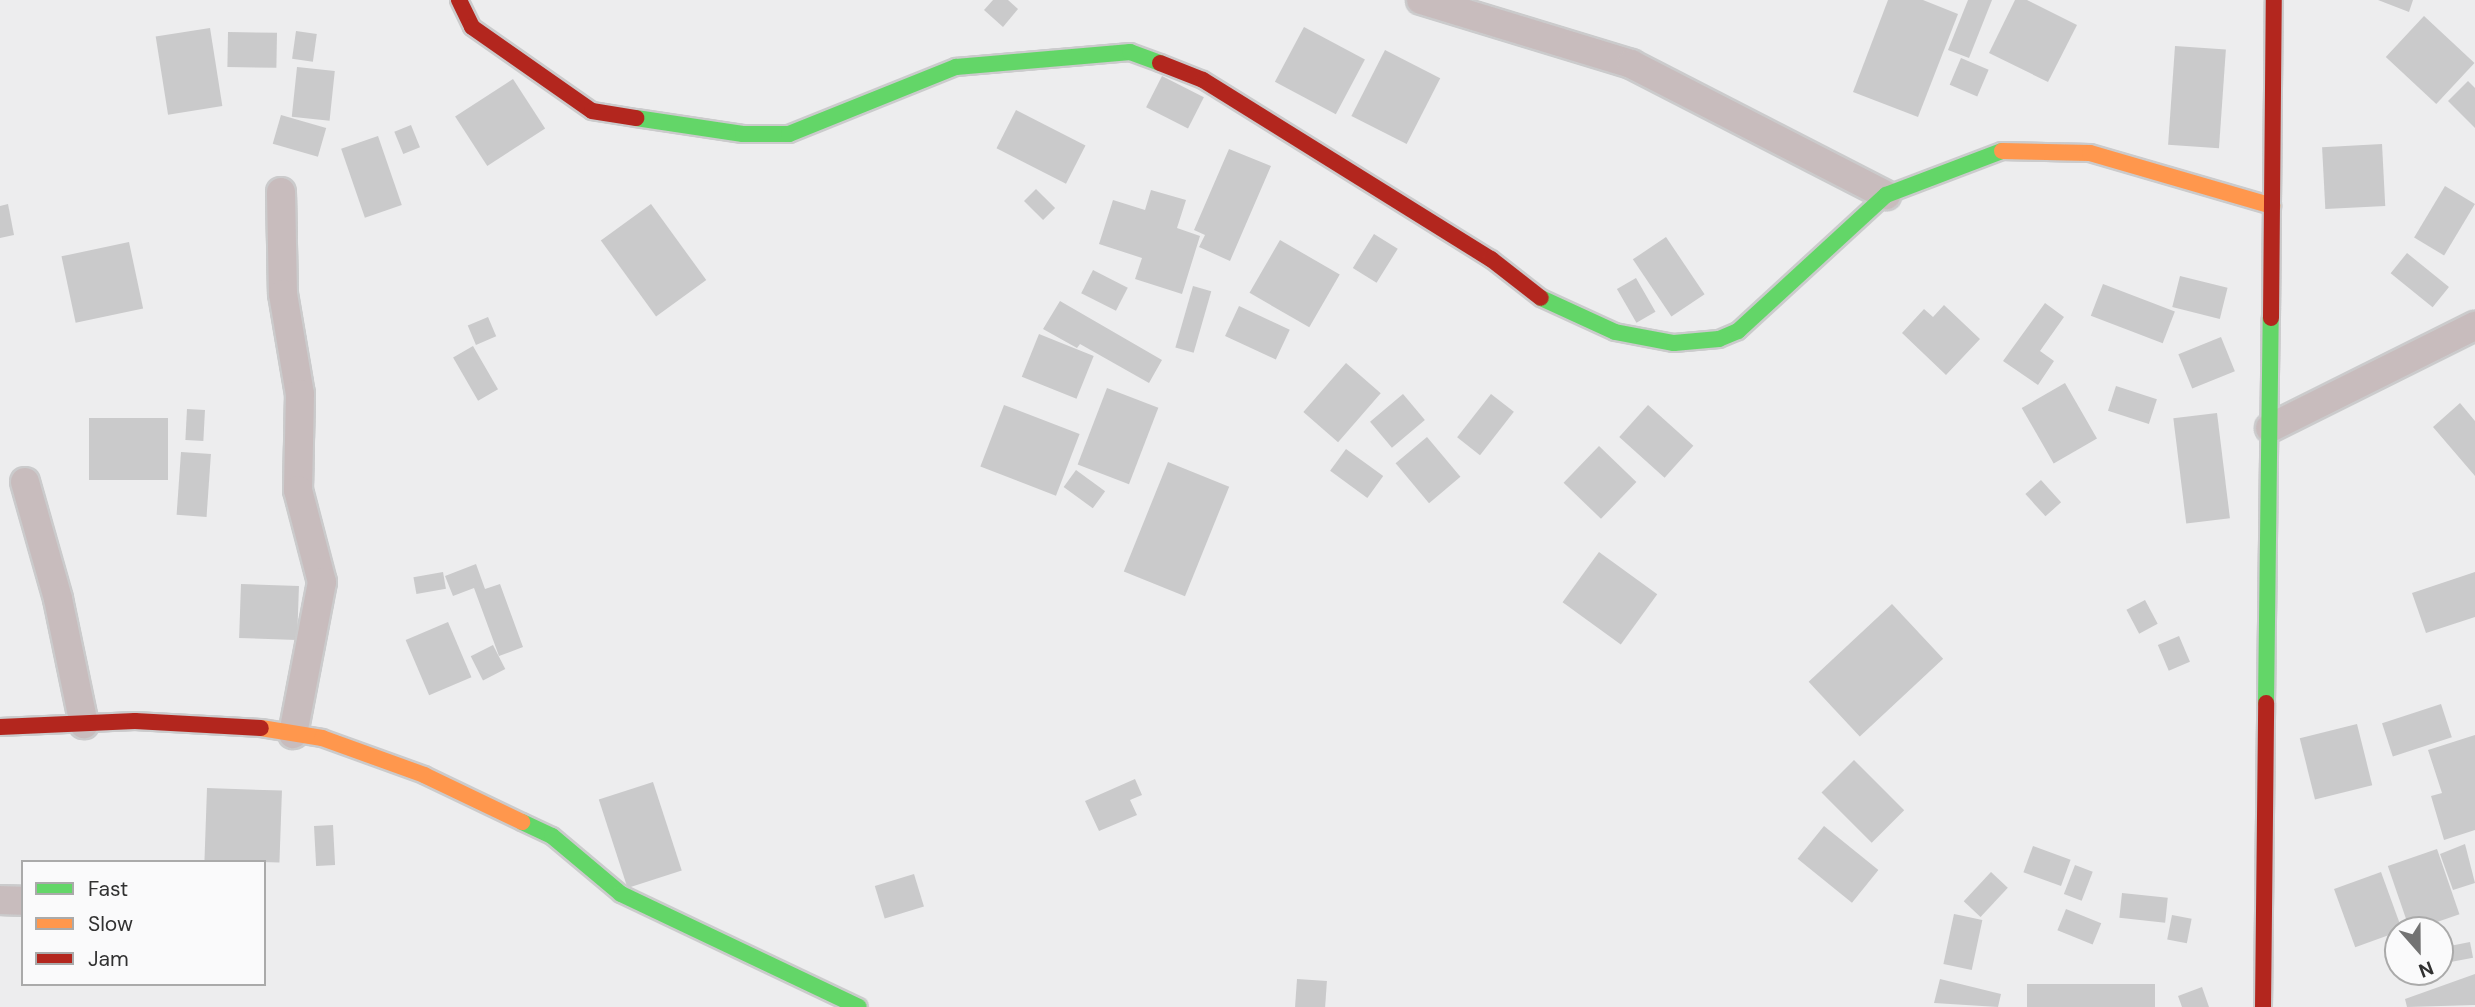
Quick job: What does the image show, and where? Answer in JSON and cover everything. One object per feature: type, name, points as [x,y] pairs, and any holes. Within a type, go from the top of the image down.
[{"type":"street","points":[[459,0],[472,27],[592,111],[743,134],[789,134],[956,67],[1130,52],[1203,80],[1491,259],[1551,306],[1615,332],[1674,343],[1719,339],[1738,331],[1886,195],[1967,159],[2031,149],[2090,153],[2272,206]]},
{"type":"street","points":[[1421,0],[1631,64],[1886,195]]},
{"type":"street","points":[[2263,1007],[2274,0]]},
{"type":"street","points":[[281,192],[283,294],[300,394],[298,490],[322,582],[293,734]]},
{"type":"street","points":[[2270,428],[2475,326]]},
{"type":"street","points":[[25,482],[58,599],[84,724]]},
{"type":"street","points":[[0,727],[235,724],[322,738],[424,775],[541,831],[621,894],[859,1007]]},
{"type":"street","points":[[0,900],[21,901]]},
{"type":"building","points":[[993,0],[1008,0],[1018,9],[1003,27],[984,10]]},
{"type":"building","points":[[1888,0],[1923,0],[1958,14],[1918,117],[1853,92]]},
{"type":"building","points":[[1968,0],[1992,0],[1969,58],[1948,50]]},
{"type":"building","points":[[2015,0],[2027,0],[2077,25],[2048,82],[1989,53]]},
{"type":"building","points":[[2378,0],[2413,0],[2409,12]]},
{"type":"building","points":[[2424,16],[2474,63],[2436,104],[2386,57]]},
{"type":"building","points":[[1304,27],[1365,59],[1336,114],[1275,82]]},
{"type":"building","points":[[210,28],[222,106],[168,115],[156,37]]},
{"type":"building","points":[[296,31],[317,34],[313,62],[292,59]]},
{"type":"building","points":[[228,32],[277,33],[276,68],[227,67]]},
{"type":"building","points":[[2175,46],[2226,50],[2219,148],[2168,145]]},
{"type":"building","points":[[1385,50],[1440,78],[1407,144],[1351,116]]},
{"type":"building","points":[[1961,58],[1989,70],[1977,96],[1950,85]]},
{"type":"building","points":[[297,67],[335,71],[330,121],[292,117]]},
{"type":"building","points":[[1162,76],[1204,97],[1188,129],[1146,107]]},
{"type":"building","points":[[513,79],[545,128],[487,166],[455,117]]},
{"type":"building","points":[[2468,81],[2475,88],[2475,128],[2448,101]]},
{"type":"building","points":[[1016,110],[1085,145],[1066,184],[996,148]]},
{"type":"building","points":[[281,115],[326,128],[318,157],[273,144]]},
{"type":"building","points":[[411,125],[420,147],[403,154],[394,132]]},
{"type":"building","points":[[378,136],[402,205],[365,218],[341,149]]},
{"type":"building","points":[[2382,144],[2385,206],[2325,209],[2322,147]]},
{"type":"building","points":[[1229,149],[1271,166],[1230,261],[1199,247],[1205,235],[1194,230]]},
{"type":"building","points":[[2445,186],[2475,204],[2444,255],[2414,237]]},
{"type":"building","points":[[1036,189],[1055,208],[1043,220],[1024,201]]},
{"type":"building","points":[[1151,190],[1186,200],[1177,228],[1200,236],[1182,294],[1135,279],[1142,258],[1099,244],[1113,200],[1145,210]]},
{"type":"building","points":[[8,204],[14,235],[0,238],[0,206]]},
{"type":"building","points":[[651,204],[706,280],[656,316],[601,240]]},
{"type":"building","points":[[1374,234],[1398,249],[1377,283],[1353,268]]},
{"type":"building","points":[[1666,237],[1705,294],[1671,317],[1633,259]]},
{"type":"building","points":[[1280,240],[1340,274],[1309,327],[1250,293]]},
{"type":"building","points":[[129,242],[143,309],[76,323],[62,256]]},
{"type":"building","points":[[2407,253],[2449,287],[2433,307],[2391,273]]},
{"type":"building","points":[[1093,270],[1128,288],[1116,311],[1081,293]]},
{"type":"building","points":[[2180,276],[2228,288],[2220,319],[2172,307]]},
{"type":"building","points":[[1636,278],[1656,312],[1636,323],[1617,289]]},
{"type":"building","points":[[2103,284],[2175,312],[2163,343],[2091,316]]},
{"type":"building","points":[[1193,286],[1211,291],[1194,353],[1175,348]]},
{"type":"building","points":[[1060,301],[1162,360],[1149,383],[1080,344],[1077,348],[1043,329]]},
{"type":"building","points":[[2045,303],[2064,317],[2040,351],[2054,361],[2038,385],[2003,361]]},
{"type":"building","points":[[1944,305],[1980,339],[1946,375],[1902,333],[1924,309],[1933,317]]},
{"type":"building","points":[[1239,306],[1290,330],[1276,360],[1225,336]]},
{"type":"building","points":[[488,317],[496,336],[476,345],[468,326]]},
{"type":"building","points":[[1039,334],[1094,356],[1076,399],[1022,377]]},
{"type":"building","points":[[2221,337],[2235,371],[2192,389],[2178,354]]},
{"type":"building","points":[[473,346],[498,389],[478,401],[453,358]]},
{"type":"building","points":[[1346,363],[1381,393],[1338,442],[1303,412]]},
{"type":"building","points":[[2065,383],[2097,438],[2054,463],[2022,408]]},
{"type":"building","points":[[2116,386],[2157,399],[2149,424],[2108,411]]},
{"type":"building","points":[[1107,388],[1158,408],[1129,484],[1078,465]]},
{"type":"building","points":[[1403,394],[1425,420],[1392,448],[1370,422]]},
{"type":"building","points":[[1491,394],[1514,412],[1480,455],[1457,437]]},
{"type":"building","points":[[2460,403],[2475,421],[2475,476],[2433,427]]},
{"type":"building","points":[[1004,405],[1080,434],[1056,496],[980,467]]},
{"type":"building","points":[[1648,405],[1693,446],[1665,478],[1619,437]]},
{"type":"building","points":[[187,409],[205,410],[203,441],[185,440]]},
{"type":"building","points":[[2217,413],[2230,518],[2186,524],[2173,418]]},
{"type":"building","points":[[89,418],[168,418],[168,480],[89,480]]},
{"type":"building","points":[[1427,437],[1460,477],[1429,503],[1396,463]]},
{"type":"building","points":[[1599,446],[1636,482],[1601,519],[1564,483]]},
{"type":"building","points":[[1346,449],[1383,476],[1367,498],[1330,471]]},
{"type":"building","points":[[181,452],[211,454],[207,517],[177,515]]},
{"type":"building","points":[[1168,462],[1229,487],[1185,596],[1124,571]]},
{"type":"building","points":[[1076,470],[1105,491],[1093,508],[1064,487]]},
{"type":"building","points":[[2041,480],[2061,502],[2045,516],[2025,494]]},
{"type":"building","points":[[1599,552],[1657,594],[1621,644],[1563,602]]},
{"type":"building","points":[[476,564],[485,589],[500,584],[523,647],[499,656],[474,588],[453,596],[445,576]]},
{"type":"building","points":[[443,572],[446,589],[416,594],[413,577]]},
{"type":"building","points":[[2475,572],[2475,617],[2426,633],[2412,593]]},
{"type":"building","points":[[241,584],[299,586],[297,640],[239,638]]},
{"type":"building","points":[[2145,600],[2158,624],[2139,634],[2126,610]]},
{"type":"building","points":[[1892,604],[1943,659],[1860,737],[1809,682]]},
{"type":"building","points":[[448,622],[471,677],[429,695],[406,640]]},
{"type":"building","points":[[2179,636],[2190,662],[2169,671],[2158,645]]},
{"type":"building","points":[[493,645],[505,669],[483,680],[471,656]]},
{"type":"building","points":[[2441,704],[2452,737],[2393,756],[2382,723]]},
{"type":"building","points":[[2357,724],[2372,785],[2315,799],[2300,738]]},
{"type":"building","points":[[2475,735],[2475,830],[2444,840],[2431,796],[2442,793],[2428,750]]},
{"type":"building","points":[[1854,760],[1904,810],[1872,843],[1821,793]]},
{"type":"building","points":[[1135,779],[1142,795],[1130,800],[1137,815],[1099,831],[1085,801]]},
{"type":"building","points":[[653,782],[682,870],[628,888],[599,800]]},
{"type":"building","points":[[207,788],[282,791],[279,863],[266,860],[204,860]]},
{"type":"building","points":[[333,825],[335,865],[316,866],[314,826]]},
{"type":"building","points":[[1824,826],[1878,870],[1852,903],[1798,859]]},
{"type":"building","points":[[2465,844],[2475,883],[2453,890],[2440,854]]},
{"type":"building","points":[[2033,846],[2071,860],[2061,886],[2023,872]]},
{"type":"building","points":[[2437,849],[2459,914],[2405,916],[2388,866]]},
{"type":"building","points":[[2075,865],[2093,872],[2082,901],[2064,894]]},
{"type":"building","points":[[1991,872],[2008,888],[1981,917],[1964,901]]},
{"type":"building","points":[[2381,872],[2397,916],[2384,916],[2384,937],[2355,947],[2334,889]]},
{"type":"building","points":[[914,874],[924,907],[885,919],[875,886]]},
{"type":"building","points":[[2122,893],[2168,898],[2165,923],[2119,918]]},
{"type":"building","points":[[2066,909],[2101,923],[2093,945],[2057,930]]},
{"type":"building","points":[[1954,914],[1982,920],[1972,970],[1943,964]]},
{"type":"building","points":[[2172,915],[2192,919],[2187,943],[2167,940]]},
{"type":"building","points":[[2470,942],[2473,958],[2454,961],[2454,945]]},
{"type":"building","points":[[2475,974],[2475,1005],[2407,1007],[2405,999],[2441,986],[2454,986],[2454,982]]},
{"type":"building","points":[[1297,979],[1327,981],[1325,1007],[1295,1007]]},
{"type":"building","points":[[1940,979],[2001,994],[1998,1007],[1934,1003]]},
{"type":"building","points":[[2027,984],[2155,984],[2155,1007],[2027,1007]]},
{"type":"building","points":[[2202,987],[2209,1007],[2182,1007],[2178,996]]},
{"type":"traffic: fast","points":[[636,118],[743,134],[789,134],[956,67],[1130,52],[1160,63]]},
{"type":"traffic: fast","points":[[1541,298],[1615,332],[1674,343],[1719,339],[1738,331],[1886,195],[2002,151]]},
{"type":"traffic: fast","points":[[2266,703],[2271,318]]},
{"type":"traffic: fast","points":[[522,822],[552,836],[621,894],[859,1007]]},
{"type":"traffic: slow","points":[[2002,151],[2090,153],[2272,206]]},
{"type":"traffic: slow","points":[[261,728],[322,738],[424,775],[522,822]]},
{"type":"traffic: jam","points":[[459,0],[472,27],[592,111],[636,118]]},
{"type":"traffic: jam","points":[[2271,318],[2274,0]]},
{"type":"traffic: jam","points":[[1160,63],[1203,80],[1491,259],[1541,298]]},
{"type":"traffic: jam","points":[[2263,1007],[2266,703]]},
{"type":"traffic: jam","points":[[0,727],[135,721],[261,728]]}]
